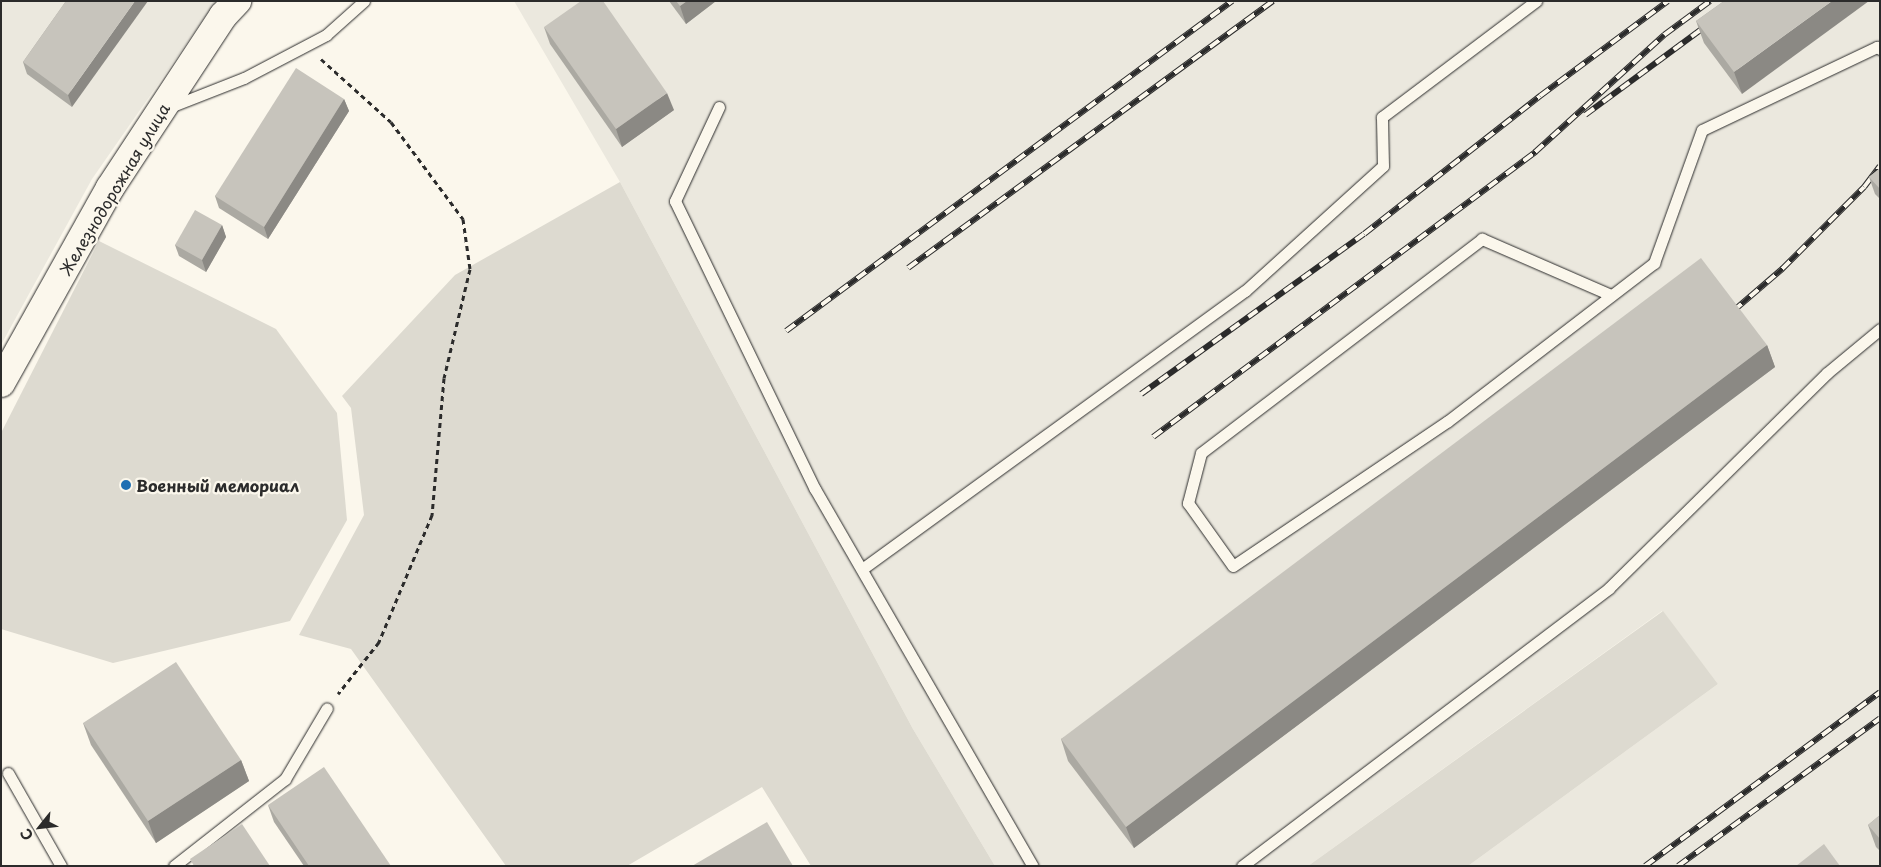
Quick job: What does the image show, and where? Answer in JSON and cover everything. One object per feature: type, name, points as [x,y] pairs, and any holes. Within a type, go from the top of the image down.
[{"type":"street","name":"Железнодорожная улица","points":[[5,370],[110,188],[223,16],[237,1]]},
{"type":"lane","points":[[159,112],[244,78],[326,35],[364,1]]},
{"type":"lane","points":[[862,569],[1245,291],[1383,166],[1382,117],[1536,1]]},
{"type":"lane","points":[[1611,295],[1482,239],[1201,453],[1188,503],[1233,566],[1448,421],[1654,263],[1702,130],[1877,47],[1880,49]]},
{"type":"lane","points":[[719,107],[675,201],[815,489],[1033,866]]},
{"type":"lane","points":[[1242,866],[1609,588],[1827,373],[1880,329]]},
{"type":"lane","points":[[174,866],[285,779],[327,708]]},
{"type":"lane","points":[[8,773],[61,866]]},
{"type":"path","points":[[306,45],[391,122],[463,219],[470,269],[444,378],[432,515],[379,642],[327,708]]},
{"type":"shaded area","points":[[1,1],[216,1],[92,179],[1,345]]},
{"type":"shaded area","points":[[514,1],[1880,1],[1880,866],[1468,866],[1718,684],[1662,611],[1308,866],[995,866],[913,729],[620,182]]},
{"type":"shaded area","points":[[620,182],[913,729],[995,866],[811,866],[762,787],[627,866],[506,866],[351,649],[299,635],[364,515],[351,408],[342,396],[455,275]]},
{"type":"shaded area","points":[[99,241],[276,329],[337,413],[347,520],[290,621],[113,663],[1,629],[1,433]]},
{"type":"shaded area","points":[[1663,611],[1718,684],[1468,866],[1308,866]]},
{"type":"building","points":[[66,1],[135,1],[68,95],[23,62]]},
{"type":"building","points":[[581,1],[603,1],[667,93],[616,129],[544,27]]},
{"type":"building","points":[[676,1],[687,1],[680,6]]},
{"type":"building","points":[[1724,1],[1832,1],[1734,72],[1696,21]]},
{"type":"building","points":[[296,68],[344,99],[264,227],[215,196]]},
{"type":"building","points":[[1880,168],[1880,189],[1869,177]]},
{"type":"building","points":[[195,210],[222,225],[202,260],[175,245]]},
{"type":"building","points":[[1701,258],[1767,345],[1126,827],[1061,739]]},
{"type":"building","points":[[176,662],[241,760],[148,821],[83,723]]},
{"type":"building","points":[[324,767],[391,866],[309,866],[268,805]]},
{"type":"building","points":[[1880,815],[1880,839],[1868,825]]},
{"type":"building","points":[[767,822],[793,866],[692,866]]},
{"type":"building","points":[[242,824],[270,866],[194,866],[190,859]]},
{"type":"building","points":[[1824,844],[1840,866],[1796,866]]},
{"type":"railway","points":[[786,331],[1232,1]]},
{"type":"railway","points":[[908,268],[1273,1]]},
{"type":"railway","points":[[1141,394],[1364,234],[1540,96],[1668,1]]},
{"type":"railway","points":[[1153,437],[1535,152],[1664,35],[1710,1]]},
{"type":"railway","points":[[1585,115],[1710,23]]},
{"type":"railway","points":[[1733,311],[1782,269],[1864,187],[1880,166]]},
{"type":"railway","points":[[1645,866],[1880,692]]},
{"type":"railway","points":[[1678,866],[1880,718]]},
{"type":"place","name":"Военный мемориал","points":[[126,485]]}]
